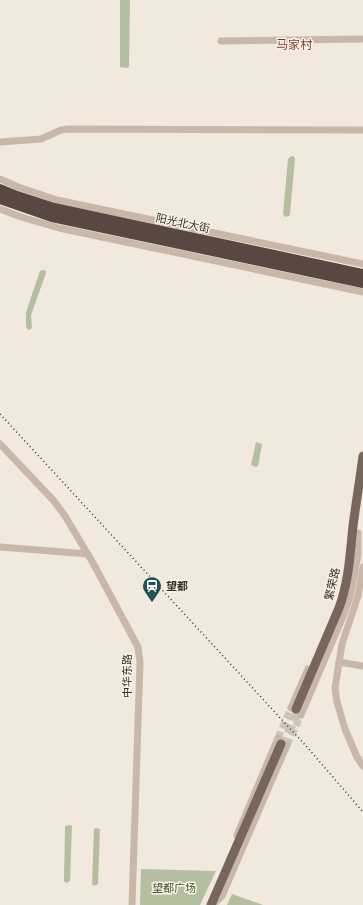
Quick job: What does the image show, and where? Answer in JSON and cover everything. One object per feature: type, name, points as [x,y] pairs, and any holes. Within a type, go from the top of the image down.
[{"type":"highway","name":"阳光北大街","points":[[0,189],[54,208],[363,274]]},
{"type":"highway","name":"阳光北大街","points":[[0,198],[52,217],[363,283]]},
{"type":"main road","name":"繁荣路","points":[[363,456],[347,580],[341,602],[296,711],[344,602],[350,580],[363,497]]},
{"type":"main road","points":[[213,905],[282,743]]},
{"type":"street","points":[[221,41],[363,39]]},
{"type":"street","points":[[0,142],[41,139],[61,130],[68,129],[363,130]]},
{"type":"street","points":[[0,179],[18,187],[57,200],[363,264]]},
{"type":"street","points":[[0,209],[59,228],[363,292]]},
{"type":"street","name":"中华东路","points":[[0,444],[60,509],[88,554],[140,652],[132,905]]},
{"type":"street","points":[[358,533],[363,552]]},
{"type":"street","points":[[0,547],[88,554]]},
{"type":"street","points":[[363,567],[358,596],[342,644],[335,688],[337,702],[351,744],[363,766]]},
{"type":"street","points":[[339,662],[363,666]]},
{"type":"green space","points":[[120,0],[130,0],[129,67],[127,68],[120,67]]},
{"type":"green space","points":[[291,156],[295,158],[290,214],[289,216],[285,217],[283,214],[288,159]]},
{"type":"green space","points":[[40,271],[46,271],[46,273],[31,315],[32,328],[29,330],[26,327],[26,312]]},
{"type":"green space","points":[[256,442],[262,444],[258,466],[256,467],[251,465]]},
{"type":"green space","points":[[65,826],[72,826],[70,881],[66,883],[64,881]]},
{"type":"green space","points":[[94,829],[100,829],[98,884],[94,886],[92,884]]},
{"type":"green space","name":"望都广场","points":[[141,869],[216,871],[200,905],[140,905]]},
{"type":"green space","points":[[232,894],[263,905],[227,905]]},
{"type":"tunnel","points":[[278,738],[291,708]]},
{"type":"tunnel","points":[[283,746],[298,711]]},
{"type":"tunnel","points":[[287,745],[301,715]]},
{"type":"railway","points":[[0,414],[307,747],[363,812]]},
{"type":"place","name":"望都","points":[[152,603]]},
{"type":"district","name":"马家村","points":[[294,45]]}]
